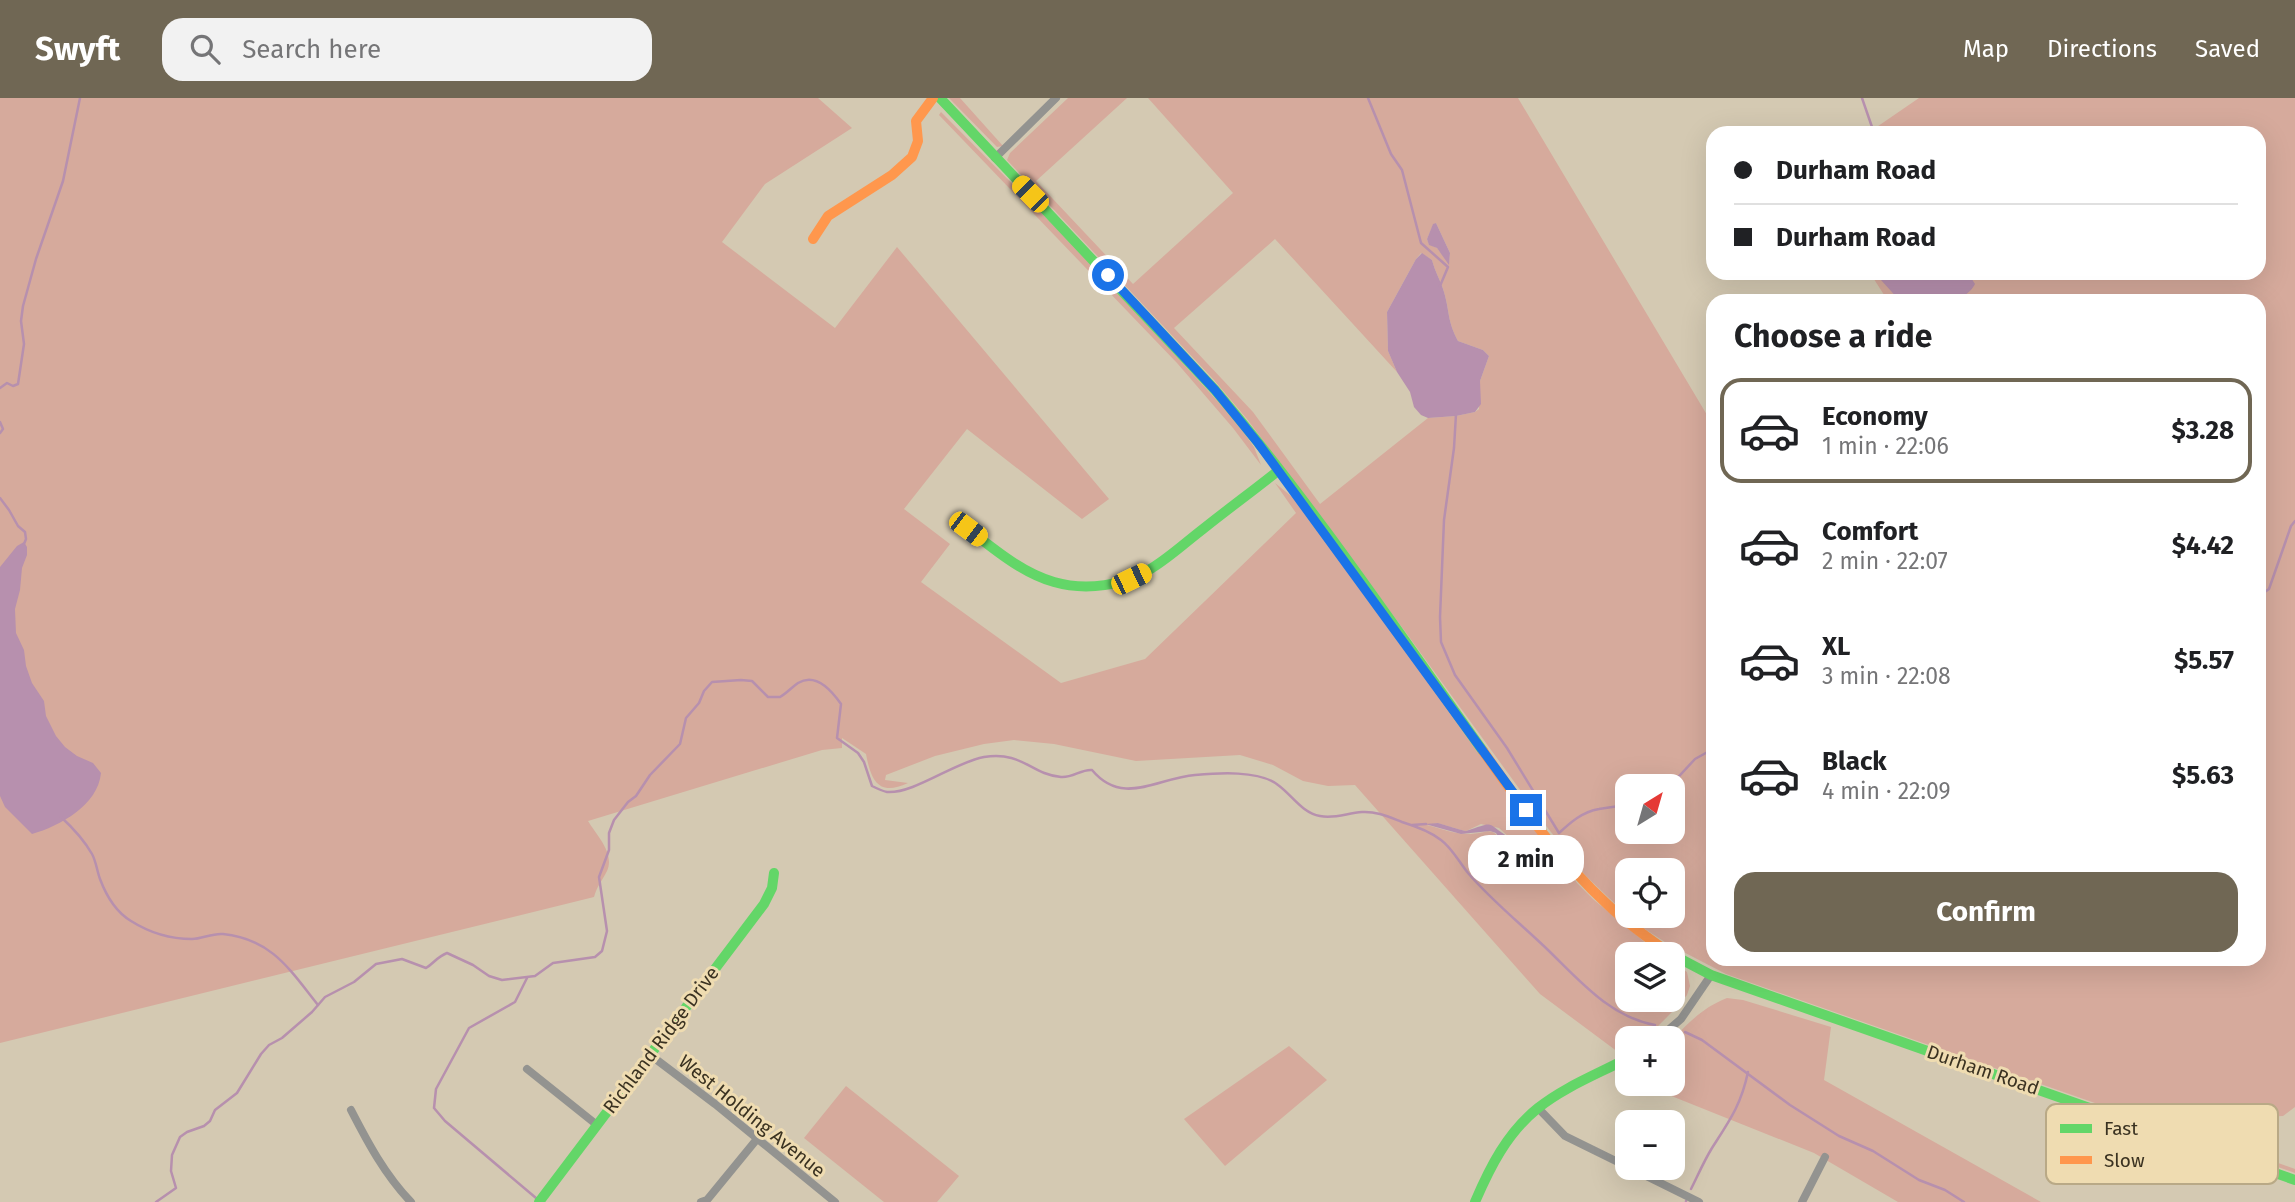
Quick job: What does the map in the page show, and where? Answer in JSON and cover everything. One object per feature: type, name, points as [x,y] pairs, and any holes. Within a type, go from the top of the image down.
[{"type":"main road","points":[[813,239],[827,218],[912,159],[918,145],[916,121],[933,98]]},
{"type":"main road","name":"Durham Road","points":[[940,98],[1215,390],[1279,470],[1549,843],[1604,902],[1655,942]]},
{"type":"main road","points":[[968,529],[1035,575],[1058,584],[1081,588],[1109,586],[1150,570],[1279,470]]},
{"type":"main road","name":"Richland Ridge Drive","points":[[539,1202],[764,904],[772,888],[774,873]]},
{"type":"main road","name":"Durham Road","points":[[1685,961],[1711,975],[2078,1104]]},
{"type":"main road","points":[[1475,1202],[1490,1167],[1513,1133],[1538,1108],[1615,1065]]},
{"type":"main road","name":"Durham Road","points":[[2278,1174],[2295,1180]]},
{"type":"street","points":[[995,158],[1056,98]]},
{"type":"street","points":[[1673,1026],[1681,1019],[1711,975]]},
{"type":"street","name":"West Holding Avenue","points":[[649,1054],[835,1202]]},
{"type":"street","points":[[527,1069],[597,1125]]},
{"type":"street","points":[[1538,1108],[1565,1136],[1615,1161]]},
{"type":"street","points":[[351,1110],[380,1163],[411,1202]]},
{"type":"street","points":[[701,1202],[707,1200],[757,1139]]},
{"type":"street","points":[[1802,1202],[1825,1157]]},
{"type":"street","points":[[1654,1180],[1699,1202]]},
{"type":"shaded area","points":[[0,98],[818,98],[852,128],[765,184],[722,242],[835,328],[897,247],[1109,499],[1082,519],[967,429],[904,509],[950,544],[921,582],[1061,683],[1145,659],[1296,513],[1275,483],[1296,500],[1577,883],[1615,917],[1615,928],[1628,928],[1645,942],[1615,942],[1615,1012],[1672,1012],[1658,1026],[1615,1026],[1615,1050],[1540,994],[1355,785],[1328,786],[1303,781],[1273,765],[1240,755],[1136,761],[1054,744],[1014,740],[935,756],[886,775],[885,780],[908,783],[889,788],[878,784],[870,771],[866,754],[842,738],[842,748],[822,750],[588,821],[609,858],[607,871],[594,897],[0,1043]],"holes":[[[1438,823],[1466,831],[1481,824],[1499,828],[1510,838],[1532,838],[1506,848],[1497,835],[1490,831],[1462,834],[1427,825]]]},
{"type":"shaded area","points":[[949,98],[960,98],[1003,146],[997,147]]},
{"type":"shaded area","points":[[1068,98],[1127,98],[1036,181],[1133,284],[1233,193],[1148,98],[1518,98],[1706,413],[1706,964],[1685,953],[1685,942],[1665,942],[1643,928],[1685,928],[1685,858],[1615,858],[1615,904],[1586,876],[1547,827],[1247,419],[1214,380],[1007,160],[1010,153]],"holes":[[[1436,223],[1450,253],[1449,263],[1437,248],[1429,244],[1427,239]],[[1275,239],[1397,372],[1388,351],[1387,312],[1421,253],[1432,260],[1458,341],[1483,350],[1489,356],[1480,381],[1479,409],[1456,416],[1428,418],[1320,504],[1253,412],[1174,328]]]},
{"type":"shaded area","points":[[1919,98],[2295,98],[2295,1107],[2283,1116],[2278,1116],[2278,1104],[2098,1104],[1726,974],[1711,966],[2266,966],[2266,294],[1884,294],[1874,280],[2266,280],[2266,126],[1878,126]]},
{"type":"shaded area","points":[[941,112],[1084,256],[1236,421],[1254,447],[1261,465],[1177,363],[939,115]]},
{"type":"shaded area","points":[[1436,223],[1450,253],[1449,265],[1437,248],[1429,245],[1427,239],[1433,224]]},
{"type":"shaded area","points":[[1422,253],[1432,260],[1458,341],[1483,350],[1489,356],[1480,381],[1481,404],[1475,412],[1428,418],[1421,415],[1414,407],[1410,392],[1388,351],[1387,312]]},
{"type":"shaded area","points":[[1881,280],[1972,280],[1975,284],[1966,294],[1894,294]]},
{"type":"shaded area","points":[[24,542],[27,555],[15,609],[16,633],[24,650],[26,666],[32,683],[44,701],[46,716],[56,736],[65,747],[93,763],[101,773],[93,795],[76,812],[54,826],[32,834],[5,807],[0,796],[0,567],[17,546]]},
{"type":"shaded area","points":[[1438,823],[1466,831],[1490,825],[1510,838],[1535,836],[1546,850],[1512,850],[1506,848],[1496,833],[1490,831],[1461,834],[1425,824]]},
{"type":"shaded area","points":[[1685,971],[1690,986],[1685,997]]},
{"type":"shaded area","points":[[1727,998],[1743,1000],[1831,1027],[1824,1080],[2041,1202],[1898,1202],[1814,1153],[1672,1096],[1685,1096],[1685,1026],[1711,1006]]},
{"type":"shaded area","points":[[1289,1046],[1327,1080],[1225,1166],[1184,1119]]},
{"type":"shaded area","points":[[846,1086],[959,1176],[937,1202],[884,1202],[804,1138]]},
{"type":"shaded area","points":[[2278,1163],[2295,1169],[2295,1173],[2278,1167]]},
{"type":"waterway","points":[[0,388],[7,383],[13,386],[18,384],[24,344],[21,321],[23,306],[63,181],[80,98]]},
{"type":"waterway","points":[[1368,98],[1391,154],[1402,170],[1421,243],[1448,267],[1440,286]]},
{"type":"waterway","points":[[1862,98],[1872,126]]},
{"type":"waterway","points":[[1456,414],[1444,520],[1441,642],[1455,675],[1507,748],[1559,833],[1587,812],[1615,806]]},
{"type":"waterway","points":[[0,422],[3,429],[0,433]]},
{"type":"waterway","points":[[0,498],[25,532],[24,544]]},
{"type":"waterway","points":[[2266,591],[2295,521]]},
{"type":"waterway","points":[[156,1202],[176,1188],[171,1171],[172,1155],[180,1137],[210,1121],[215,1110],[237,1093],[269,1045],[282,1038],[325,997],[354,982],[376,964],[402,959],[426,968],[447,953],[489,976],[502,980],[535,976],[553,963],[595,957],[602,951],[607,931],[599,877],[609,850],[609,833],[614,820],[636,796],[650,775],[680,744],[686,718],[712,682],[752,681],[768,697],[780,697],[805,680],[823,684],[841,704],[837,738],[858,753],[872,786],[887,792],[909,788],[973,760],[997,756],[1008,757],[1041,772],[1061,777],[1092,770],[1104,781],[1128,789],[1195,775],[1249,775],[1270,780],[1302,808],[1320,816],[1372,812],[1412,825],[1433,834],[1445,843],[1487,893],[1596,996],[1624,1014],[1655,1025]]},
{"type":"waterway","points":[[1681,774],[1695,759],[1706,753]]},
{"type":"waterway","points":[[61,817],[89,849],[105,891],[116,908],[126,917],[145,929],[168,936],[192,939],[223,934],[255,942],[289,968],[318,1005]]},
{"type":"waterway","points":[[1412,825],[1426,824]]},
{"type":"waterway","points":[[527,978],[515,1002],[469,1028],[436,1089],[434,1108],[445,1121],[536,1198]]},
{"type":"waterway","points":[[1685,1032],[1702,1040],[1790,1105],[1839,1136],[1873,1151],[1919,1180],[1945,1190],[1964,1202]]},
{"type":"waterway","points":[[1691,1189],[1734,1112],[1748,1072]]},
{"type":"traffic: fast","points":[[940,98],[1215,390],[1251,433],[1386,613],[1483,751]]},
{"type":"traffic: fast","points":[[968,529],[1009,560],[1042,578],[1079,586],[1117,583],[1159,564],[1279,470]]},
{"type":"traffic: fast","points":[[539,1202],[764,904],[772,888],[774,873]]},
{"type":"traffic: fast","points":[[1685,961],[1711,975],[2078,1104]]},
{"type":"traffic: fast","points":[[1475,1202],[1500,1151],[1527,1118],[1559,1094],[1615,1064]]},
{"type":"traffic: fast","points":[[2278,1174],[2295,1180]]},
{"type":"traffic: slow","points":[[813,239],[828,216],[892,175],[912,157],[918,141],[916,121],[933,98]]},
{"type":"traffic: slow","points":[[1483,751],[1526,812],[1573,870],[1623,918],[1653,942]]},
{"type":"route","points":[[1108,275],[1215,390],[1258,443],[1526,810]]}]
